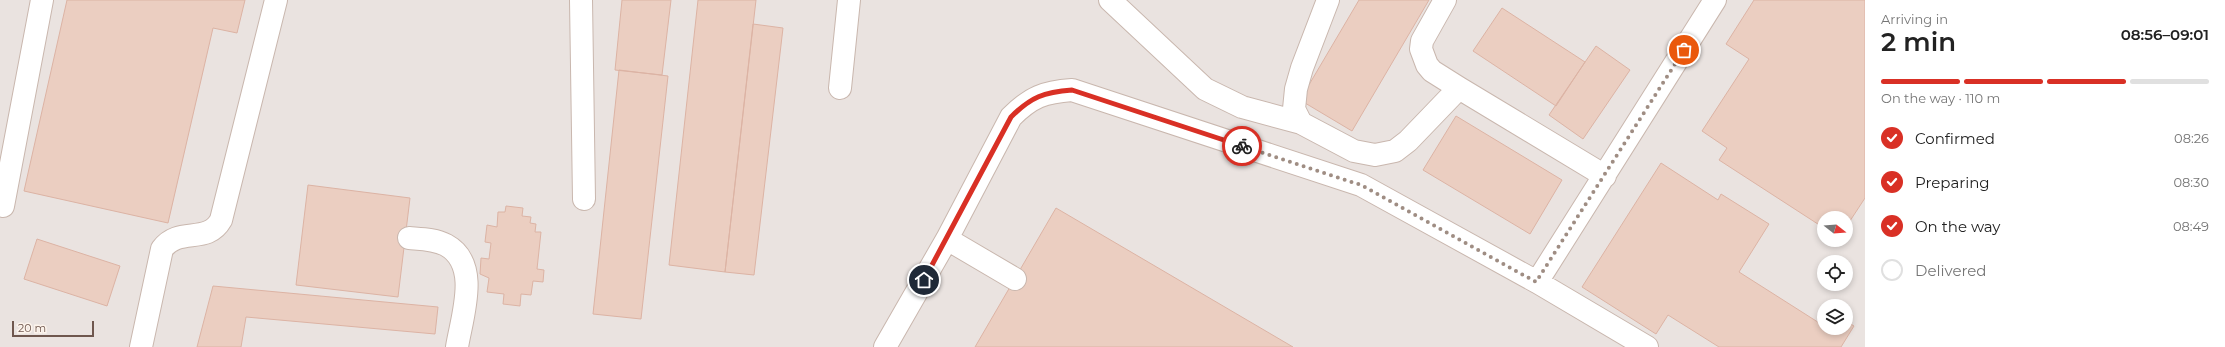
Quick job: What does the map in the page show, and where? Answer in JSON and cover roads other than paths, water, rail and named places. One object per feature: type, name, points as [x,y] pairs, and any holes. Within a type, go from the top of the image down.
[{"type":"lane","points":[[3,206],[42,0]]},
{"type":"lane","points":[[141,347],[162,249],[171,239],[178,236],[206,234],[217,226],[221,220],[276,0]]},
{"type":"lane","points":[[581,0],[584,199]]},
{"type":"lane","points":[[840,88],[849,0]]},
{"type":"lane","points":[[1110,0],[1205,89],[1242,107],[1301,123],[1354,151],[1375,155],[1395,151],[1408,141],[1459,88]]},
{"type":"lane","points":[[1301,123],[1294,109],[1296,89],[1302,68],[1328,0]]},
{"type":"lane","points":[[1445,0],[1425,33],[1421,49],[1426,65],[1432,71],[1459,88],[1605,176]]},
{"type":"lane","points":[[1536,282],[1605,176],[1715,0]]},
{"type":"lane","points":[[886,347],[947,239],[1011,117],[1023,105],[1036,97],[1051,92],[1072,90],[1361,185],[1536,282],[1647,347]]},
{"type":"lane","points":[[410,238],[434,240],[446,245],[456,253],[463,263],[467,276],[458,347]]},
{"type":"lane","points":[[947,239],[1015,279]]}]
